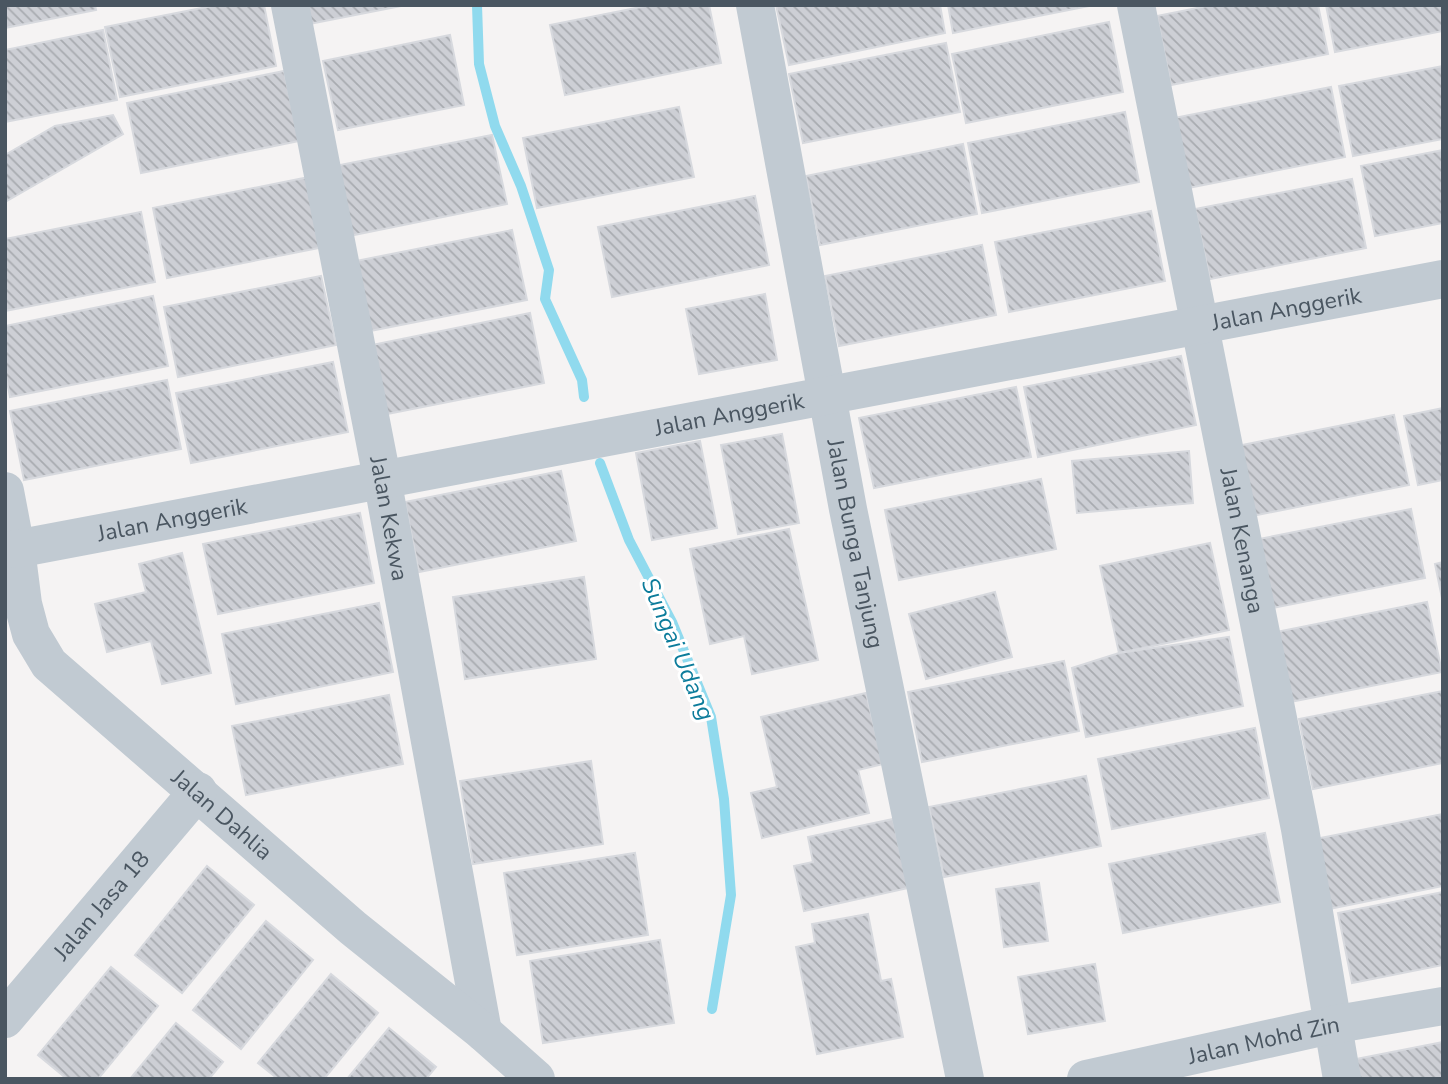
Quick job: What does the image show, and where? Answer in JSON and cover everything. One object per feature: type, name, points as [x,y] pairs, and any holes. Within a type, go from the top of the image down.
[{"type":"street","name":"Jalan Kekwa","points":[[290,5],[382,478],[483,1032]]},
{"type":"street","name":"Jalan Bunga Tanjung","points":[[755,5],[848,509],[965,1079]]},
{"type":"street","name":"Jalan Kenanga","points":[[1136,5],[1300,829],[1342,1079]]},
{"type":"street","name":"Jalan Anggerik","points":[[16,548],[1443,279]]},
{"type":"street","name":"Jalan Dahlia","points":[[5,491],[23,604],[31,634],[49,664],[353,928],[483,1032],[536,1079]]},
{"type":"street","name":"Jalan Jasa 18","points":[[5,1019],[198,791]]},
{"type":"street","name":"Jalan Mohd Zin","points":[[1086,1079],[1331,1026],[1443,1006]]},
{"type":"building","points":[[5,5],[95,5],[96,10],[5,28]]},
{"type":"building","points":[[217,5],[264,5],[276,66],[120,97],[105,27]]},
{"type":"building","points":[[300,5],[406,5],[304,25]]},
{"type":"building","points":[[651,5],[709,5],[721,63],[565,95],[550,25]]},
{"type":"building","points":[[776,5],[940,5],[945,33],[789,65]]},
{"type":"building","points":[[948,5],[1094,5],[953,33]]},
{"type":"building","points":[[1212,5],[1318,5],[1328,54],[1171,85],[1157,16]]},
{"type":"building","points":[[1326,5],[1443,5],[1443,31],[1335,52]]},
{"type":"building","points":[[1109,22],[1123,92],[966,123],[952,54]]},
{"type":"building","points":[[103,30],[117,100],[5,122],[5,50]]},
{"type":"building","points":[[450,35],[464,105],[338,130],[323,61]]},
{"type":"building","points":[[946,43],[960,112],[803,143],[789,74]]},
{"type":"building","points":[[1443,66],[1443,139],[1353,156],[1339,86]]},
{"type":"building","points":[[284,71],[299,141],[141,173],[127,103]]},
{"type":"building","points":[[1331,87],[1345,157],[1188,188],[1174,118]]},
{"type":"building","points":[[679,107],[694,177],[537,208],[523,138]]},
{"type":"building","points":[[1125,112],[1139,182],[982,213],[968,143]]},
{"type":"building","points":[[113,115],[123,134],[5,202],[5,155],[55,126]]},
{"type":"building","points":[[492,135],[507,204],[349,236],[335,166]]},
{"type":"building","points":[[963,144],[977,214],[820,245],[806,176]]},
{"type":"building","points":[[1443,150],[1443,223],[1375,236],[1361,166]]},
{"type":"building","points":[[309,177],[324,247],[167,278],[153,208]]},
{"type":"building","points":[[1352,179],[1366,248],[1210,279],[1195,209]]},
{"type":"building","points":[[755,196],[769,265],[612,297],[598,227]]},
{"type":"building","points":[[1151,211],[1165,281],[1009,312],[995,242]]},
{"type":"building","points":[[141,212],[155,282],[5,311],[5,239]]},
{"type":"building","points":[[512,230],[527,300],[370,331],[356,261]]},
{"type":"building","points":[[982,245],[996,315],[839,346],[825,276]]},
{"type":"building","points":[[321,276],[336,345],[178,377],[164,307]]},
{"type":"building","points":[[765,294],[777,360],[699,374],[686,309]]},
{"type":"building","points":[[153,296],[168,366],[10,397],[5,371],[5,326]]},
{"type":"building","points":[[530,313],[544,383],[387,414],[372,345]]},
{"type":"building","points":[[1181,356],[1196,425],[1038,457],[1024,387]]},
{"type":"building","points":[[333,362],[348,432],[191,463],[176,393]]},
{"type":"building","points":[[167,380],[181,449],[24,480],[10,411]]},
{"type":"building","points":[[1016,387],[1031,457],[874,488],[859,418]]},
{"type":"building","points":[[1443,408],[1443,480],[1418,485],[1404,416]]},
{"type":"building","points":[[1394,415],[1409,485],[1252,516],[1237,446]]},
{"type":"building","points":[[782,434],[799,523],[738,534],[721,445]]},
{"type":"building","points":[[700,441],[717,528],[652,540],[636,453]]},
{"type":"building","points":[[1189,451],[1193,503],[1077,513],[1072,461]]},
{"type":"building","points":[[561,471],[576,541],[419,572],[405,502]]},
{"type":"building","points":[[1041,479],[1056,549],[899,580],[885,510]]},
{"type":"building","points":[[1411,509],[1425,578],[1268,609],[1254,540]]},
{"type":"building","points":[[360,513],[374,583],[218,614],[203,544]]},
{"type":"building","points":[[789,529],[818,660],[752,674],[744,636],[710,644],[690,549]]},
{"type":"building","points":[[1210,543],[1229,630],[1119,653],[1100,566]]},
{"type":"building","points":[[182,553],[211,673],[162,684],[151,641],[107,652],[95,604],[146,592],[139,564]]},
{"type":"building","points":[[1443,562],[1443,603],[1435,564]]},
{"type":"building","points":[[584,577],[596,659],[465,679],[453,597]]},
{"type":"building","points":[[995,592],[1012,657],[926,679],[909,614]]},
{"type":"building","points":[[1427,602],[1442,672],[1285,703],[1271,633]]},
{"type":"building","points":[[379,603],[393,672],[236,704],[222,634]]},
{"type":"building","points":[[1229,637],[1243,706],[1086,737],[1072,668],[1119,653]]},
{"type":"building","points":[[1064,661],[1079,731],[922,762],[908,692]]},
{"type":"building","points":[[1443,691],[1443,763],[1313,789],[1299,719]]},
{"type":"building","points":[[866,693],[883,764],[858,770],[869,813],[762,838],[751,793],[777,787],[761,717]]},
{"type":"building","points":[[389,695],[403,764],[246,795],[232,726]]},
{"type":"building","points":[[1255,728],[1269,798],[1112,829],[1098,759]]},
{"type":"building","points":[[591,761],[603,844],[473,864],[460,781]]},
{"type":"building","points":[[1086,776],[1101,846],[944,877],[929,807]]},
{"type":"building","points":[[1443,814],[1443,886],[1329,909],[1315,839]]},
{"type":"building","points":[[893,819],[908,888],[804,911],[794,866],[813,862],[808,837]]},
{"type":"building","points":[[1265,833],[1280,902],[1123,933],[1109,864]]},
{"type":"building","points":[[635,853],[648,935],[517,955],[504,873]]},
{"type":"building","points":[[207,866],[254,905],[182,993],[135,955]]},
{"type":"building","points":[[1039,883],[1048,941],[1004,947],[996,889]]},
{"type":"building","points":[[1443,892],[1443,965],[1352,983],[1338,913]]},
{"type":"building","points":[[868,914],[881,981],[891,979],[903,1037],[817,1054],[796,947],[815,943],[812,924]]},
{"type":"building","points":[[266,921],[313,960],[241,1049],[193,1010]]},
{"type":"building","points":[[660,940],[674,1023],[543,1043],[530,961]]},
{"type":"building","points":[[1095,964],[1105,1021],[1028,1034],[1018,977]]},
{"type":"building","points":[[111,967],[158,1006],[98,1079],[67,1079],[38,1055]]},
{"type":"building","points":[[331,974],[378,1013],[324,1079],[278,1079],[258,1063]]},
{"type":"building","points":[[176,1023],[223,1062],[209,1079],[130,1079]]},
{"type":"building","points":[[389,1028],[436,1067],[426,1079],[347,1079]]},
{"type":"building","points":[[1443,1042],[1443,1079],[1360,1079],[1356,1059]]},
{"type":"waterway","name":"Sungai Udang","points":[[477,5],[479,64],[495,126],[521,186],[549,270],[545,299],[582,380],[584,397]]},
{"type":"waterway","name":"Sungai Udang","points":[[600,463],[629,540],[672,622],[711,717],[724,799],[731,895],[712,1009]]}]
